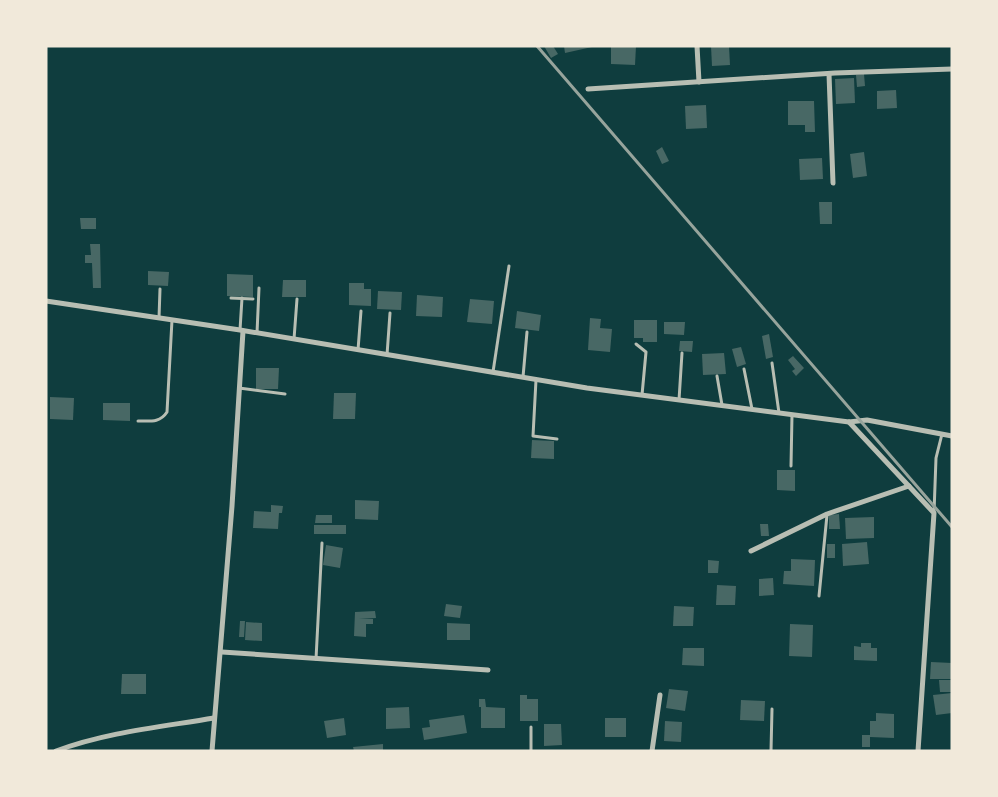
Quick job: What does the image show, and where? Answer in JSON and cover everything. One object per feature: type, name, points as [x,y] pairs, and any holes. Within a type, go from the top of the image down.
[{"type":"street","points":[[697,46],[699,82]]},
{"type":"street","points":[[588,89],[829,74],[952,69]]},
{"type":"street","points":[[829,74],[833,183]]},
{"type":"street","points":[[46,301],[241,330],[536,380],[849,422],[867,420],[952,436]]},
{"type":"street","points":[[212,751],[222,652],[240,388],[241,330]]},
{"type":"street","points":[[849,422],[934,514],[918,751]]},
{"type":"street","points":[[751,551],[827,514],[909,486]]},
{"type":"street","points":[[222,652],[488,670]]},
{"type":"street","points":[[652,751],[660,696]]},
{"type":"street","points":[[56,751],[81,742],[107,736],[214,718]]},
{"type":"lane","points":[[493,372],[509,266]]},
{"type":"lane","points":[[257,333],[259,288]]},
{"type":"lane","points":[[159,318],[160,289]]},
{"type":"lane","points":[[231,298],[253,298]]},
{"type":"lane","points":[[241,330],[242,298]]},
{"type":"lane","points":[[294,339],[296,298]]},
{"type":"lane","points":[[358,350],[361,311]]},
{"type":"lane","points":[[387,355],[390,314]]},
{"type":"lane","points":[[138,421],[158,420],[167,412],[172,320]]},
{"type":"lane","points":[[523,377],[528,332]]},
{"type":"lane","points":[[636,344],[646,352],[642,395]]},
{"type":"lane","points":[[679,400],[682,353]]},
{"type":"lane","points":[[772,363],[779,413]]},
{"type":"lane","points":[[744,369],[752,409]]},
{"type":"lane","points":[[717,376],[722,406]]},
{"type":"lane","points":[[536,380],[532,436],[557,439]]},
{"type":"lane","points":[[240,388],[285,394]]},
{"type":"lane","points":[[791,466],[792,415]]},
{"type":"lane","points":[[934,514],[936,458],[942,434]]},
{"type":"lane","points":[[820,596],[827,514]]},
{"type":"lane","points":[[316,659],[322,543]]},
{"type":"lane","points":[[771,751],[772,709]]},
{"type":"lane","points":[[531,727],[531,751]]},
{"type":"building","points":[[544,46],[553,46],[558,54],[551,58]]},
{"type":"building","points":[[564,46],[592,46],[592,47],[565,53]]},
{"type":"building","points":[[611,46],[636,46],[635,65],[611,64]]},
{"type":"building","points":[[711,46],[729,46],[730,65],[712,66]]},
{"type":"building","points":[[864,74],[865,86],[857,87],[856,75]]},
{"type":"building","points":[[854,78],[855,103],[836,104],[835,79]]},
{"type":"building","points":[[896,90],[897,108],[877,109],[877,91]]},
{"type":"building","points":[[788,101],[814,101],[815,132],[805,132],[805,125],[788,125]]},
{"type":"building","points":[[706,105],[707,128],[686,129],[685,106]]},
{"type":"building","points":[[662,147],[669,161],[662,164],[656,151]]},
{"type":"building","points":[[864,152],[867,176],[853,178],[850,154]]},
{"type":"building","points":[[822,158],[823,179],[800,180],[799,159]]},
{"type":"building","points":[[819,202],[832,202],[832,224],[820,224]]},
{"type":"building","points":[[80,218],[96,218],[96,229],[81,229]]},
{"type":"building","points":[[90,244],[100,244],[101,288],[93,288],[92,263],[85,263],[85,255],[91,255]]},
{"type":"building","points":[[148,271],[169,272],[168,286],[148,285]]},
{"type":"building","points":[[227,274],[253,275],[253,297],[227,296]]},
{"type":"building","points":[[283,280],[306,280],[306,297],[282,297]]},
{"type":"building","points":[[349,283],[364,283],[364,289],[371,289],[371,306],[349,305]]},
{"type":"building","points":[[378,291],[402,292],[401,310],[377,309]]},
{"type":"building","points":[[417,295],[443,297],[442,317],[416,316]]},
{"type":"building","points":[[470,299],[494,301],[492,324],[467,322]]},
{"type":"building","points":[[517,311],[541,315],[539,331],[515,328]]},
{"type":"building","points":[[590,318],[601,319],[600,328],[612,329],[610,352],[588,350]]},
{"type":"building","points":[[634,320],[657,320],[657,342],[643,342],[643,338],[634,338]]},
{"type":"building","points":[[664,322],[685,322],[684,335],[664,334]]},
{"type":"building","points":[[769,334],[773,357],[766,359],[762,336]]},
{"type":"building","points":[[680,341],[693,341],[692,352],[679,351]]},
{"type":"building","points":[[741,347],[746,364],[737,367],[732,349]]},
{"type":"building","points":[[724,353],[726,374],[703,375],[702,354]]},
{"type":"building","points":[[793,356],[804,368],[796,376],[792,371],[795,369],[788,360]]},
{"type":"building","points":[[256,368],[279,368],[278,389],[256,389]]},
{"type":"building","points":[[334,393],[356,393],[355,419],[333,419]]},
{"type":"building","points":[[50,397],[74,398],[73,420],[50,419]]},
{"type":"building","points":[[103,403],[130,403],[130,421],[103,420]]},
{"type":"building","points":[[532,440],[554,441],[554,459],[531,458]]},
{"type":"building","points":[[777,470],[795,470],[795,491],[777,490]]},
{"type":"building","points":[[355,500],[379,501],[378,520],[355,519]]},
{"type":"building","points":[[271,505],[283,506],[282,513],[279,513],[278,529],[253,528],[254,511],[271,512]]},
{"type":"building","points":[[839,514],[840,529],[829,529],[829,515]]},
{"type":"building","points":[[316,515],[332,515],[332,523],[315,523]]},
{"type":"building","points":[[874,517],[874,538],[846,539],[845,518]]},
{"type":"building","points":[[760,524],[768,524],[769,536],[761,536]]},
{"type":"building","points":[[314,525],[346,525],[346,534],[314,534]]},
{"type":"building","points":[[867,542],[869,564],[843,566],[842,544]]},
{"type":"building","points":[[827,544],[835,544],[835,558],[827,558]]},
{"type":"building","points":[[326,545],[343,548],[340,568],[323,565]]},
{"type":"building","points":[[791,559],[815,560],[814,586],[783,584],[784,571],[791,571]]},
{"type":"building","points":[[708,560],[719,561],[718,573],[708,573]]},
{"type":"building","points":[[773,578],[774,595],[759,596],[759,579]]},
{"type":"building","points":[[717,585],[736,586],[735,605],[716,605]]},
{"type":"building","points":[[446,604],[462,606],[460,618],[444,616]]},
{"type":"building","points":[[674,606],[694,607],[693,626],[673,626]]},
{"type":"building","points":[[375,611],[376,618],[359,619],[373,619],[373,624],[366,624],[366,637],[354,636],[355,612]]},
{"type":"building","points":[[240,621],[245,621],[244,637],[239,637]]},
{"type":"building","points":[[246,622],[262,623],[262,641],[245,640]]},
{"type":"building","points":[[447,623],[470,624],[470,640],[447,640]]},
{"type":"building","points":[[790,624],[813,625],[812,657],[789,656]]},
{"type":"building","points":[[861,643],[871,643],[871,648],[877,648],[877,661],[854,660],[854,646],[861,647]]},
{"type":"building","points":[[683,648],[704,648],[704,666],[682,665]]},
{"type":"building","points":[[931,662],[952,663],[952,679],[930,679]]},
{"type":"building","points":[[122,674],[146,674],[146,694],[121,694]]},
{"type":"building","points":[[939,680],[952,680],[952,692],[940,692]]},
{"type":"building","points":[[669,689],[688,691],[685,711],[666,708]]},
{"type":"building","points":[[952,693],[952,713],[936,715],[933,695]]},
{"type":"building","points":[[520,695],[527,695],[527,699],[538,699],[538,721],[520,721]]},
{"type":"building","points":[[479,699],[485,699],[486,707],[505,708],[505,728],[481,728]]},
{"type":"building","points":[[741,700],[765,701],[764,721],[740,720]]},
{"type":"building","points":[[409,707],[410,728],[386,729],[386,708]]},
{"type":"building","points":[[876,713],[894,714],[894,738],[870,737],[870,747],[862,747],[862,735],[870,735],[870,721],[876,721]]},
{"type":"building","points":[[464,715],[467,733],[424,740],[422,728],[430,727],[429,720]]},
{"type":"building","points":[[344,718],[346,735],[327,738],[324,721]]},
{"type":"building","points":[[605,718],[626,718],[626,737],[605,737]]},
{"type":"building","points":[[665,721],[682,722],[681,742],[664,741]]},
{"type":"building","points":[[544,724],[561,724],[562,745],[544,746]]},
{"type":"building","points":[[383,744],[383,751],[354,751],[353,747]]},
{"type":"railway","points":[[537,46],[952,527]]}]
